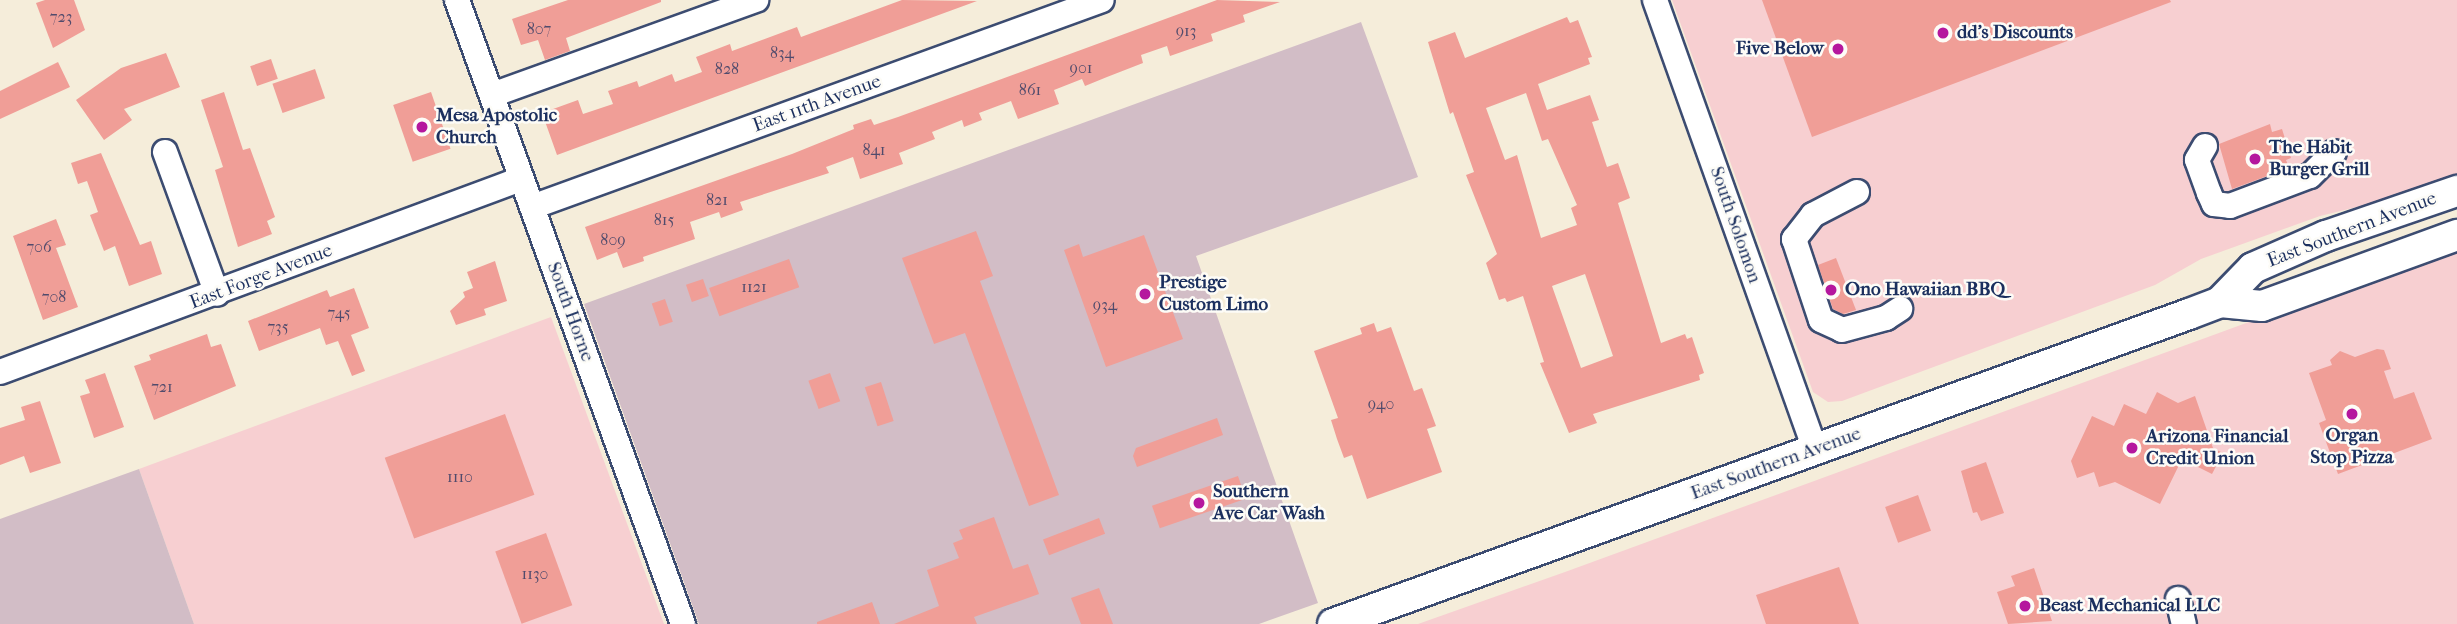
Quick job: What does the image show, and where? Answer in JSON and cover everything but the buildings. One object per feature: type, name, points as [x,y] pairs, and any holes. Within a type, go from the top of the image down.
[{"type":"main road","name":"East Southern Avenue","points":[[2220,303],[2253,268],[2326,236],[2457,191]]},
{"type":"main road","points":[[2357,272],[2383,246],[2457,218]]},
{"type":"main road","name":"East Southern Avenue","points":[[1333,624],[2220,303],[2262,306],[2457,235]]},
{"type":"street","name":"South Horne","points":[[457,0],[684,624]]},
{"type":"street","points":[[492,95],[756,0]]},
{"type":"street","name":"East 11th Avenue","points":[[532,207],[1102,0]]},
{"type":"street","name":"South Solomon","points":[[1655,0],[1815,450]]},
{"type":"street","points":[[2204,136],[2197,160],[2209,193],[2214,204],[2230,206],[2310,176],[2334,152]]},
{"type":"street","points":[[165,152],[217,294]]},
{"type":"street","name":"East Forge Avenue","points":[[2,364],[217,294],[521,178]]},
{"type":"street","points":[[1857,192],[1813,215],[1794,239],[1821,320],[1842,330],[1886,318],[1900,309]]},
{"type":"street","points":[[2178,599],[2184,624]]},
{"type":"shaded area","points":[[1672,0],[2457,0],[2457,176],[2402,196],[2320,216],[2201,259],[2155,285],[1842,401],[1828,402],[1813,392]]},
{"type":"shaded area","points":[[1361,22],[1418,177],[1196,256],[1318,603],[1259,624],[699,624],[584,304]]},
{"type":"shaded area","points":[[2457,246],[2457,624],[1418,624],[1565,572]]},
{"type":"shaded area","points":[[551,317],[664,624],[194,624],[139,469]]},
{"type":"shaded area","points":[[139,469],[194,624],[0,624],[0,519]]},
{"type":"place","name":"dd's Discounts","points":[[1943,33]]},
{"type":"place","name":"Five Below","points":[[1838,49]]},
{"type":"place","name":"Mesa Apostolic Church","points":[[422,127]]},
{"type":"place","name":"The Habit Burger Grill","points":[[2255,159]]},
{"type":"place","name":"Ono Hawaiian BBQ","points":[[1831,290]]},
{"type":"place","name":"Prestige Custom Limo","points":[[1145,294]]},
{"type":"place","name":"Organ Stop Pizza","points":[[2352,414]]},
{"type":"place","name":"Arizona Financial Credit Union","points":[[2132,448]]},
{"type":"place","name":"Southern Ave Car Wash","points":[[1199,503]]},
{"type":"place","name":"Beast Mechanical LLC","points":[[2025,606]]}]
